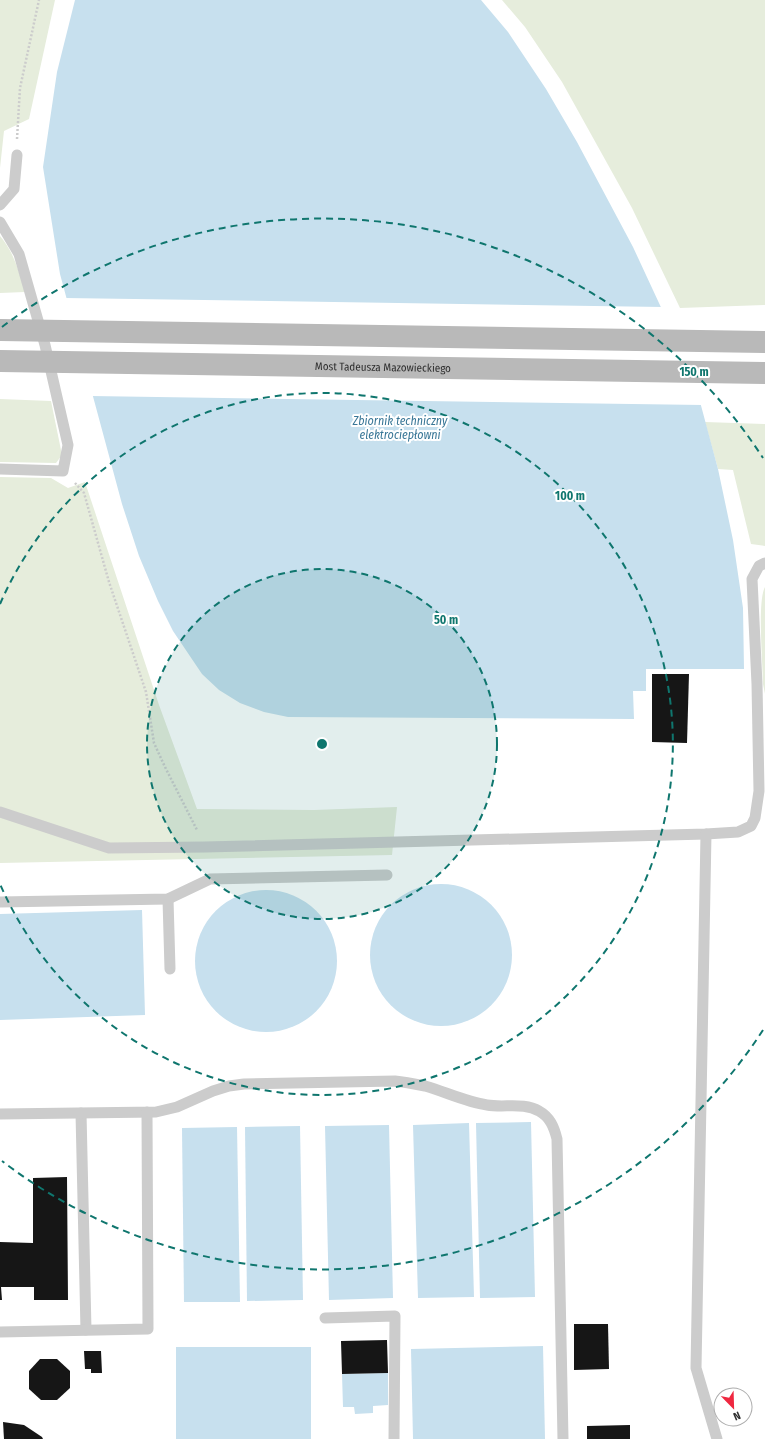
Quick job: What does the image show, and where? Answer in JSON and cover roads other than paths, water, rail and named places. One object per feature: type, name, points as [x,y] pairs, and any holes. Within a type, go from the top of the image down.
[{"type":"main road","points":[[0,330],[765,342]]},
{"type":"main road","name":"Most Tadeusza Mazowieckiego","points":[[0,361],[765,373]]},
{"type":"lane","points":[[0,205],[14,189],[17,156]]},
{"type":"lane","points":[[0,222],[19,254],[45,345],[68,446],[63,471],[0,469]]},
{"type":"lane","points":[[0,812],[110,848],[205,847],[738,832],[750,826],[755,818],[759,791],[757,684],[752,579],[758,566],[765,563]]},
{"type":"lane","points":[[706,834],[696,1368],[717,1439]]},
{"type":"lane","points":[[0,902],[168,899],[210,879],[387,875]]},
{"type":"lane","points":[[168,899],[170,970]]},
{"type":"lane","points":[[0,1114],[156,1112],[177,1107],[213,1091],[229,1086],[244,1084],[395,1081],[412,1083],[489,1106],[526,1107],[538,1110],[548,1118],[555,1129],[557,1139],[563,1439]]},
{"type":"lane","points":[[0,1332],[148,1329],[147,1112]]},
{"type":"lane","points":[[81,1113],[86,1330]]},
{"type":"lane","points":[[325,1318],[395,1316],[394,1439]]},
{"type":"water","name":"Zbiornik techniczny elektrociepłowni","points":[[75,0],[481,0],[508,32],[546,89],[577,142],[633,247],[678,344],[699,398],[718,469],[733,540],[743,608],[744,669],[646,669],[646,691],[633,691],[634,719],[288,717],[264,712],[240,703],[219,690],[202,674],[173,631],[158,601],[139,556],[122,504],[60,274],[43,167],[57,72]]},
{"type":"water","points":[[434,884],[448,884],[462,887],[474,892],[486,900],[496,910],[504,922],[509,934],[512,955],[511,969],[504,988],[496,1000],[486,1010],[474,1018],[462,1023],[448,1026],[434,1026],[420,1023],[408,1018],[396,1010],[386,1000],[378,988],[373,976],[370,962],[370,948],[373,934],[378,922],[386,910],[396,900],[408,892],[420,887]]},
{"type":"water","points":[[259,890],[273,890],[287,893],[299,898],[311,906],[321,916],[329,928],[334,940],[337,961],[336,975],[329,994],[321,1006],[311,1016],[299,1024],[287,1029],[273,1032],[259,1032],[245,1029],[233,1024],[221,1016],[211,1006],[203,994],[198,982],[195,968],[195,954],[198,940],[203,928],[211,916],[221,906],[233,898],[245,893]]},
{"type":"water","points":[[142,910],[145,1015],[0,1020],[0,914]]},
{"type":"water","points":[[531,1122],[535,1297],[480,1298],[476,1123]]},
{"type":"water","points":[[469,1123],[474,1297],[418,1298],[413,1125]]},
{"type":"water","points":[[389,1125],[393,1298],[329,1300],[325,1126]]},
{"type":"water","points":[[300,1126],[303,1300],[247,1301],[245,1127]]},
{"type":"water","points":[[237,1127],[240,1302],[184,1302],[182,1128]]},
{"type":"water","points":[[543,1346],[545,1439],[413,1439],[411,1349]]},
{"type":"water","points":[[176,1347],[311,1347],[311,1439],[176,1439]]},
{"type":"water","points":[[388,1373],[388,1405],[373,1406],[373,1413],[355,1414],[354,1407],[343,1407],[342,1374]]}]
